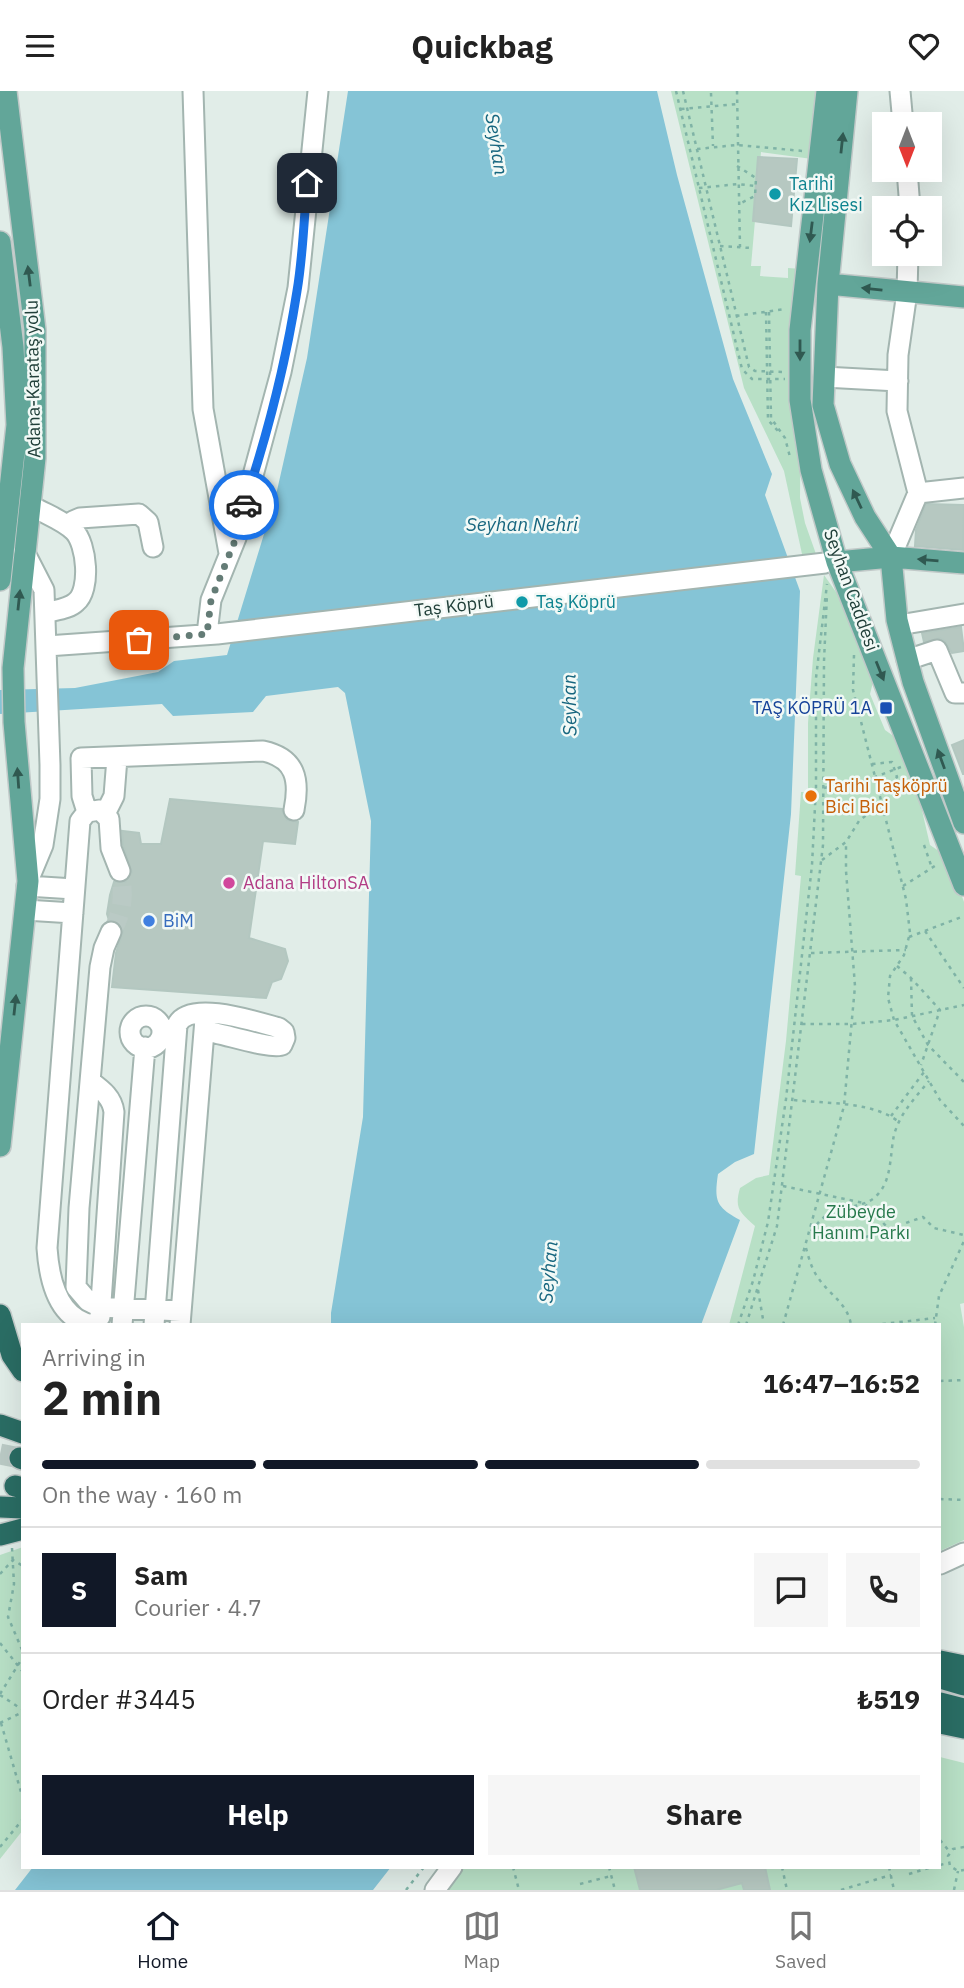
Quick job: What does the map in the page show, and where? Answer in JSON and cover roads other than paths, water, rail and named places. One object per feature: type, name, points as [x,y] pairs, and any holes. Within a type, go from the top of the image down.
[{"type":"highway","points":[[0,1315],[12,1355],[21,1368]]},
{"type":"highway","points":[[0,1425],[21,1432]]},
{"type":"highway","points":[[0,1507],[21,1508]]},
{"type":"highway","points":[[941,1661],[964,1666]]},
{"type":"highway","points":[[941,1678],[964,1685]]},
{"type":"highway","points":[[941,1703],[964,1709]]},
{"type":"highway","points":[[941,1723],[964,1728]]},
{"type":"main road","name":"Adana-Karataş yolu","points":[[0,1146],[27,884],[14,722],[13,668],[24,551],[32,506],[36,330],[6,91]]},
{"type":"main road","name":"Seyhan Caddesi","points":[[827,91],[800,330],[800,400],[826,563],[964,885]]},
{"type":"main road","points":[[847,91],[828,284],[823,405],[840,464],[865,517],[891,557],[899,625],[907,660],[964,823]]},
{"type":"main road","name":"Adana-Karataş yolu","points":[[0,242],[8,426],[0,580]]},
{"type":"main road","points":[[828,284],[964,297]]},
{"type":"main road","points":[[826,563],[891,557],[964,563]]},
{"type":"street","points":[[193,91],[202,409],[230,557]]},
{"type":"street","points":[[212,634],[211,600],[230,557],[282,372],[296,299],[318,91]]},
{"type":"street","points":[[900,91],[902,112]]},
{"type":"street","points":[[891,557],[918,493],[897,411],[898,355],[907,292],[908,266]]},
{"type":"street","points":[[824,377],[898,381]]},
{"type":"street","points":[[918,493],[964,488]]},
{"type":"street","points":[[32,506],[70,527],[83,543],[84,591],[72,605],[45,613]]},
{"type":"street","points":[[70,527],[80,518],[139,513],[148,522],[153,547]]},
{"type":"street","points":[[24,551],[44,590],[50,799],[43,845],[27,884],[74,889]]},
{"type":"street","name":"Taș Köprü","points":[[47,646],[212,634],[826,563]]},
{"type":"street","points":[[899,625],[964,614]]},
{"type":"street","points":[[907,660],[937,650],[955,693],[964,694]]},
{"type":"street","points":[[120,871],[111,848],[111,824],[96,813],[82,796],[81,758],[262,751],[271,753],[285,760],[293,772],[298,794],[295,810]]},
{"type":"street","points":[[117,758],[114,796],[96,813],[80,821],[47,1261],[59,1301],[74,1317],[180,1318],[205,1023],[187,1014],[177,1025],[154,1317]]},
{"type":"street","points":[[25,910],[72,913]]},
{"type":"street","points":[[97,1319],[88,1301],[79,1292],[75,1275],[99,986],[104,948],[111,932]]},
{"type":"street","points":[[67,984],[99,986]]},
{"type":"street","points":[[65,1010],[97,1013]]},
{"type":"street","points":[[123,1316],[145,1047]]},
{"type":"street","points":[[90,1081],[107,1094],[114,1112],[97,1319]]},
{"type":"street","points":[[941,1564],[964,1553]]},
{"type":"street","points":[[435,1890],[451,1869]]},
{"type":"water","name":"Seyhan Nehri","points":[[348,91],[657,91],[733,379],[772,474],[765,495],[800,591],[791,814],[754,1154],[735,1162],[718,1174],[718,1202],[740,1220],[702,1323],[331,1323],[363,1117],[371,821],[345,693],[338,687],[266,696],[253,712],[173,716],[162,704],[0,714],[0,690],[75,688],[158,672],[174,661],[227,655],[276,495],[307,358]]},
{"type":"water","points":[[31,1869],[389,1869],[373,1890],[15,1890]]},
{"type":"tunnel","points":[[111,932],[122,903],[120,871]]},
{"type":"tunnel","points":[[0,1454],[20,1458]]},
{"type":"place","name":"Tarihi Kız Lisesi","points":[[775,194]]},
{"type":"place","name":"Taş Köprü","points":[[522,602]]},
{"type":"place","name":"TAŞ KÖPRÜ 1A","points":[[886,708]]},
{"type":"place","name":"Tarihi Taşköprü Bici Bici","points":[[811,796]]},
{"type":"place","name":"Adana HiltonSA","points":[[229,883]]},
{"type":"place","name":"BiM","points":[[149,921]]},
{"type":"water label","name":"Seyhan","points":[[497,144]]},
{"type":"water label","name":"Seyhan","points":[[569,705]]},
{"type":"water label","name":"Seyhan","points":[[548,1272]]},
{"type":"park label","name":"Zübeyde Hanım Parkı","points":[[861,1222]]}]
